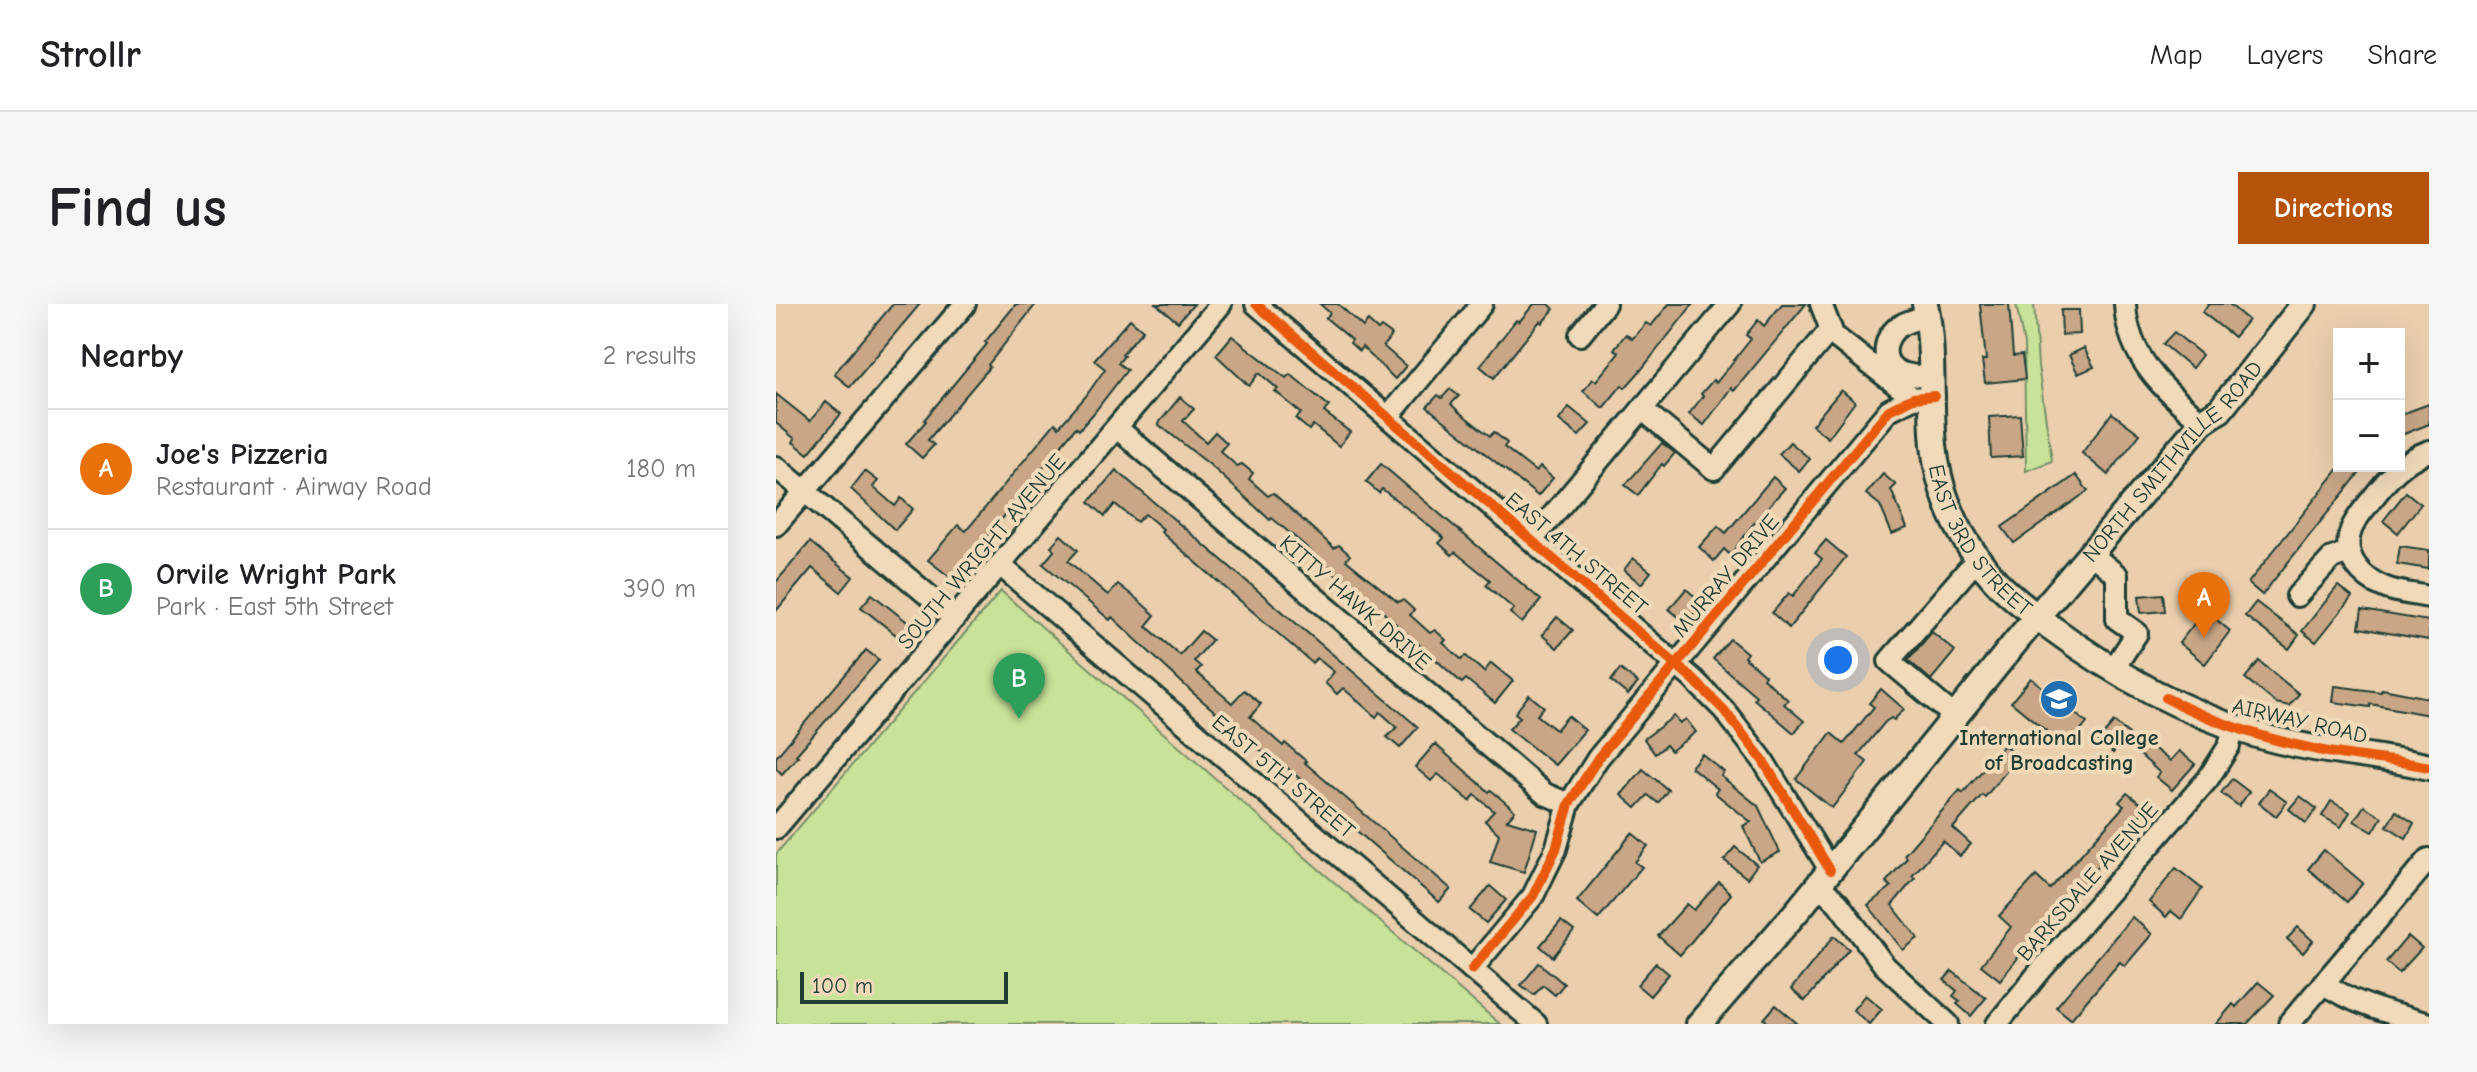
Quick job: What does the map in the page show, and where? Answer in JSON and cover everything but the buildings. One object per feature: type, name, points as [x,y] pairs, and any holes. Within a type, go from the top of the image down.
[{"type":"main road","name":"NORTH SMITHVILLE ROAD","points":[[1699,1024],[2202,422],[2220,410],[2304,304]]},
{"type":"main road","name":"EAST 3RD STREET","points":[[1926,310],[1927,390],[1934,446],[1940,480],[1959,528],[1978,558],[2009,595],[2114,668],[2166,698]]},
{"type":"main road","name":"AIRWAY ROAD","points":[[2166,698],[2234,727],[2320,751],[2429,767]]},
{"type":"street","points":[[776,525],[965,304]]},
{"type":"street","name":"SOUTH WRIGHT AVENUE","points":[[776,828],[1221,304]]},
{"type":"street","name":"EAST 4TH STREET","points":[[1256,304],[1677,665],[1724,710],[1762,759],[1838,903],[1884,965],[1948,1024]]},
{"type":"street","points":[[1388,417],[1482,304]]},
{"type":"street","points":[[1580,335],[1605,304]]},
{"type":"street","points":[[1532,540],[1730,304]]},
{"type":"street","points":[[1821,304],[1833,335],[1927,390]]},
{"type":"street","points":[[2125,304],[2128,329],[2144,364],[2155,380],[2202,422]]},
{"type":"street","points":[[1926,310],[1897,328],[1885,345],[1885,354],[1894,369],[1927,390]]},
{"type":"street","points":[[1642,409],[1714,469],[1831,329]]},
{"type":"street","name":"MURRAY DRIVE","points":[[1472,969],[1533,896],[1556,849],[1569,804],[1598,758],[1889,410],[1927,390]]},
{"type":"street","name":"KITTY HAWK DRIVE","points":[[1117,428],[1545,794],[1569,804]]},
{"type":"street","points":[[2429,451],[2393,472],[2352,528],[2349,540],[2349,552],[2356,567],[2377,584],[2429,597]]},
{"type":"street","points":[[776,467],[955,618]]},
{"type":"street","points":[[2297,596],[2332,558],[2349,552]]},
{"type":"street","points":[[2091,554],[2117,575],[2117,619],[2137,633],[2114,668]]},
{"type":"street","points":[[1955,717],[1889,661],[1978,558]]},
{"type":"street","name":"EAST 5TH STREET","points":[[1000,565],[1536,1024]]},
{"type":"street","name":"BARKSDALE AVENUE","points":[[1997,1024],[2208,779],[2229,746],[2234,727]]},
{"type":"street","points":[[2289,1024],[2429,859]]},
{"type":"street","points":[[2323,983],[2337,993],[2377,1009],[2429,1024]]},
{"type":"green space","points":[[2016,304],[2034,304],[2038,366],[2052,461],[2026,471],[2024,344]]},
{"type":"green space","points":[[1001,591],[1500,1024],[776,1024],[776,854]]},
{"type":"cycle path","points":[[1256,304],[1693,679],[1724,710],[1762,759],[1830,870]]},
{"type":"cycle path","points":[[1472,969],[1533,896],[1556,849],[1569,804],[1598,758],[1889,410],[1913,398],[1934,396]]},
{"type":"cycle path","points":[[2166,698],[2221,723],[2279,741],[2332,753],[2429,767]]},
{"type":"place","name":"Joe's Pizzeria","points":[[2204,638]]},
{"type":"place","name":"International College of Broadcasting","points":[[2059,699]]},
{"type":"place","name":"Orvile Wright Park","points":[[1019,719]]}]
